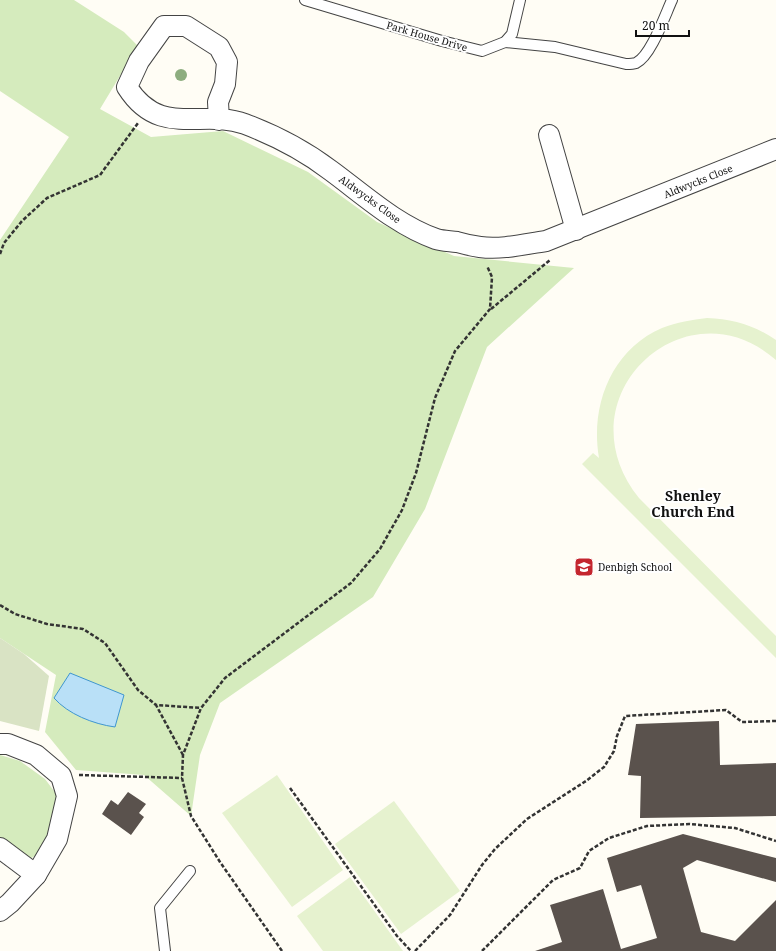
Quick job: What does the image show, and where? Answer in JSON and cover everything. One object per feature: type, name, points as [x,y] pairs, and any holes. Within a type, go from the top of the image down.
[{"type":"street","name":"Aldwycks Close","points":[[219,120],[218,102],[225,84],[227,62],[219,47],[186,26],[164,26],[136,68],[127,87],[136,100],[160,116],[187,120],[219,120],[243,123],[278,139],[328,168],[398,220],[436,239],[480,247],[510,247],[546,240],[576,230],[776,149]]},
{"type":"street","points":[[549,135],[576,230]]},
{"type":"street","points":[[0,744],[8,744],[36,755],[61,776],[67,796],[57,840],[36,875],[10,903],[0,911]]},
{"type":"street","points":[[0,848],[36,875]]},
{"type":"lane","name":"Park House Drive","points":[[305,0],[442,42],[482,51],[505,42]]},
{"type":"lane","points":[[505,42],[512,34],[520,0]]},
{"type":"lane","points":[[505,42],[555,47],[626,64],[637,63],[646,54],[654,41],[672,0]]},
{"type":"lane","points":[[165,951],[160,908],[190,871]]},
{"type":"path","points":[[0,254],[4,244],[22,221],[47,198],[100,175],[124,144],[148,108]]},
{"type":"path","points":[[282,951],[220,862],[191,816],[182,778],[183,755],[201,708],[225,678],[351,583],[380,549],[402,510],[416,472],[435,398],[455,351],[490,309],[492,277],[486,263]]},
{"type":"path","points":[[0,605],[16,614],[47,624],[83,629],[106,643],[138,690],[156,705],[183,755]]},
{"type":"path","points":[[156,705],[201,708]]},
{"type":"path","points":[[415,951],[450,915],[482,865],[495,849],[527,819],[586,781],[604,767],[614,751],[617,736],[625,716],[726,710],[742,722],[776,721]]},
{"type":"path","points":[[61,776],[90,774],[124,777],[182,778]]},
{"type":"path","points":[[290,788],[397,936],[411,951]]},
{"type":"path","points":[[482,951],[553,880],[580,868],[589,851],[609,838],[647,826],[689,824],[735,828],[776,841]]},
{"type":"green space","points":[[0,0],[74,0],[124,32],[138,46],[100,109],[151,137],[223,131],[308,172],[377,222],[454,256],[574,268],[487,347],[425,509],[373,597],[220,703],[200,755],[191,816],[144,775],[76,770],[45,732],[56,675],[0,638],[0,240],[69,137],[0,91]]},
{"type":"green space","points":[[707,318],[734,321],[760,330],[776,340],[776,360],[741,339],[705,334],[672,342],[643,362],[623,389],[614,423],[618,460],[639,498],[776,636],[776,658],[582,464],[593,453],[599,458],[597,438],[598,419],[602,400],[608,382],[617,365],[629,350],[644,338],[662,328],[690,320]]},
{"type":"green space","points":[[0,638],[24,654],[49,676],[39,731],[0,721]]},
{"type":"green space","points":[[0,755],[20,761],[45,779],[57,795],[59,819],[40,853],[28,860],[0,842]]},
{"type":"green space","points":[[277,775],[343,870],[292,907],[222,813]]},
{"type":"green space","points":[[394,801],[460,891],[401,934],[335,844]]},
{"type":"green space","points":[[350,877],[403,951],[323,951],[297,916]]},
{"type":"water","points":[[70,673],[124,695],[115,727],[90,721],[66,709],[54,698]]},
{"type":"building","points":[[719,721],[720,765],[776,763],[776,816],[640,818],[641,776],[628,775],[636,724]]},
{"type":"building","points":[[128,792],[146,804],[139,813],[144,817],[131,835],[102,814],[111,800],[118,805]]},
{"type":"building","points":[[683,834],[776,858],[776,882],[697,860],[683,868],[701,932],[735,941],[776,900],[776,951],[535,951],[562,942],[550,905],[603,889],[621,949],[657,938],[641,885],[617,892],[607,858]]},
{"type":"place","name":"Denbigh School","points":[[584,567]]},
{"type":"district","name":"Shenley Church End","points":[[693,504]]}]
